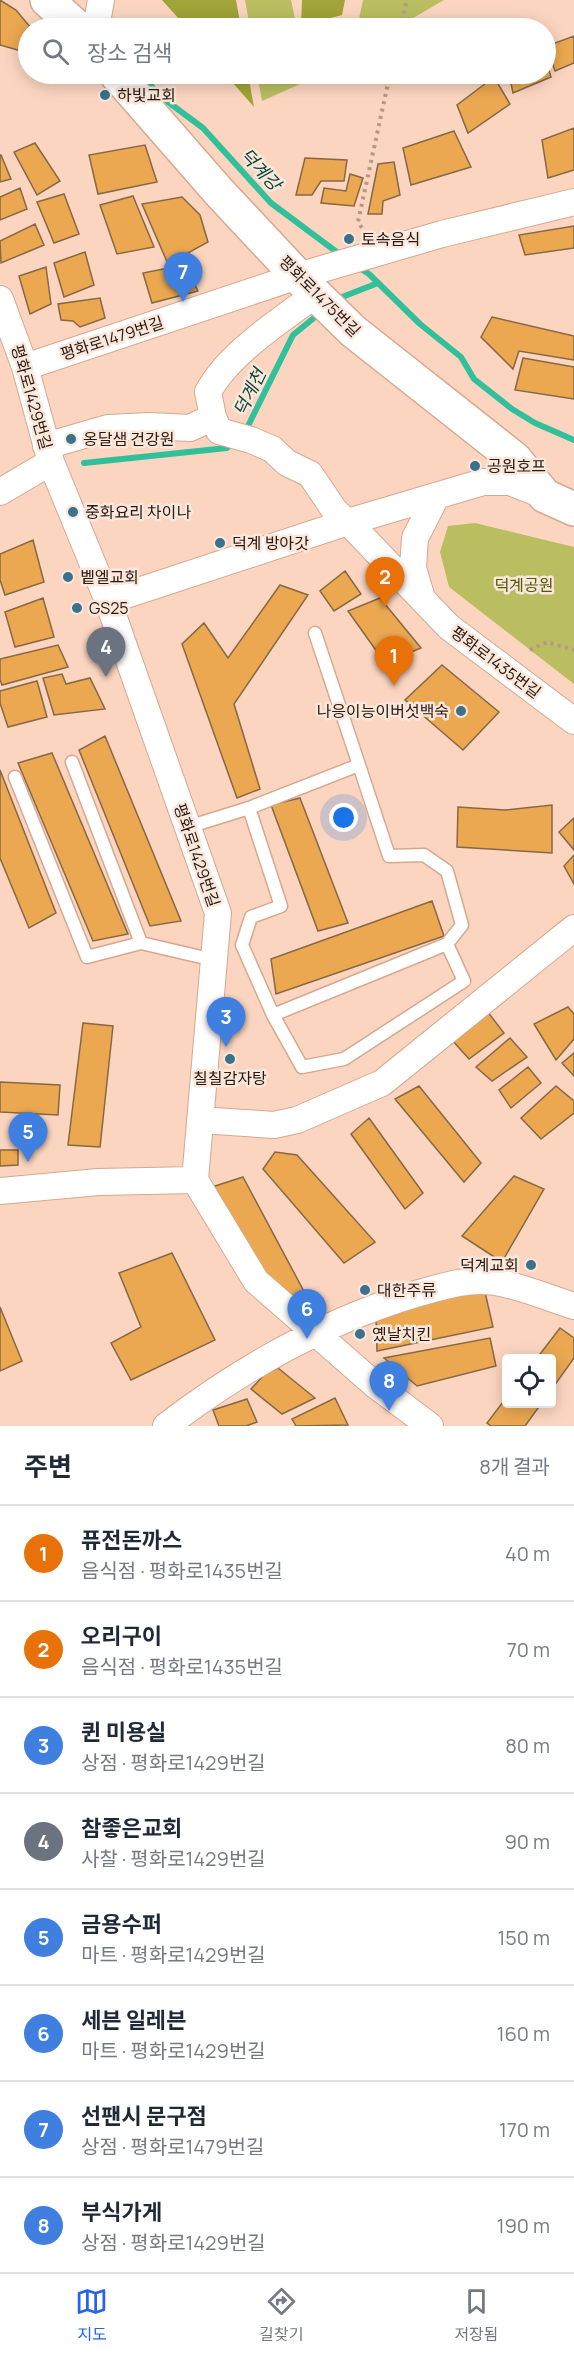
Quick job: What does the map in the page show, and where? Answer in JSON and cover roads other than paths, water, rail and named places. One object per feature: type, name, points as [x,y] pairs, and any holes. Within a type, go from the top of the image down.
[{"type":"street","points":[[47,0],[88,18]]},
{"type":"street","name":"평화로1475번길","points":[[125,84],[219,192],[318,296],[362,338],[514,459],[545,496]]},
{"type":"street","name":"평화로1479번길","points":[[25,367],[318,296],[337,265],[442,234],[574,202]]},
{"type":"street","points":[[48,454],[108,428],[150,426],[190,428],[219,425],[208,392],[215,379],[255,341],[318,296]]},
{"type":"street","name":"평화로1429번길","points":[[0,299],[25,367],[48,454],[108,601],[218,913],[195,1180]]},
{"type":"street","name":"평화로1435번길","points":[[219,425],[272,449],[287,463],[310,474],[335,512],[348,522],[449,627],[574,721]]},
{"type":"street","name":"평화로1429번길","points":[[0,492],[48,454]]},
{"type":"street","name":"평화로1475번길","points":[[348,522],[483,482],[510,482],[574,509]]},
{"type":"street","name":"평화로1435번길","points":[[422,598],[413,568],[415,538],[436,497]]},
{"type":"street","points":[[108,601],[348,522]]},
{"type":"street","points":[[200,1120],[274,1125],[297,1120],[382,1083],[574,928]]},
{"type":"street","points":[[0,1191],[98,1182],[195,1180],[256,1281],[416,1423]]},
{"type":"street","points":[[166,1426],[254,1365],[317,1333],[384,1304],[455,1283],[495,1282],[574,1306]]},
{"type":"lane","points":[[273,1015],[447,944],[462,925],[447,871],[424,855],[389,856],[315,633]]},
{"type":"lane","points":[[72,762],[141,943]]},
{"type":"lane","points":[[188,827],[249,808],[359,765]]},
{"type":"lane","points":[[15,777],[87,957],[141,943],[214,960]]},
{"type":"lane","points":[[249,808],[281,906],[251,917],[242,945],[273,1015],[302,1067],[344,1059],[464,981],[447,944]]},
{"type":"waterway","name":"덕계강","points":[[150,84],[160,96],[203,128],[271,203],[342,256]]},
{"type":"waterway","name":"덕계천","points":[[358,267],[369,274],[420,324],[461,357],[474,379],[512,409],[535,423],[574,440]]},
{"type":"waterway","name":"덕계천","points":[[337,299],[378,283]]},
{"type":"waterway","name":"덕계천","points":[[245,432],[293,335],[320,313]]},
{"type":"waterway","name":"덕계천","points":[[84,463],[227,448],[233,443]]},
{"type":"place","name":"하빛교회","points":[[105,95]]},
{"type":"place","name":"토속음식","points":[[349,239]]},
{"type":"place","name":"선팬시 문구점","points":[[183,302]]},
{"type":"place","name":"옹달샘 건강원","points":[[71,439]]},
{"type":"place","name":"공원호프","points":[[475,466]]},
{"type":"place","name":"중화요리 차이나","points":[[73,512]]},
{"type":"place","name":"덕계 방아갓","points":[[220,543]]},
{"type":"place","name":"벹엘교회","points":[[68,577]]},
{"type":"place","name":"오리구이","points":[[385,607]]},
{"type":"place","name":"GS25","points":[[77,608]]},
{"type":"place","name":"참좋은교회","points":[[106,677]]},
{"type":"place","name":"퓨전돈까스","points":[[394,686]]},
{"type":"place","name":"나응이능이버섯백숙","points":[[461,711]]},
{"type":"place","name":"퀸 미용실","points":[[226,1047]]},
{"type":"place","name":"칠칠감자탕","points":[[230,1059]]},
{"type":"place","name":"금용수퍼","points":[[28,1162]]},
{"type":"place","name":"덕계교회","points":[[531,1265]]},
{"type":"place","name":"대한주류","points":[[365,1290]]},
{"type":"place","name":"옜날치킨","points":[[360,1334]]},
{"type":"place","name":"세븐 일레븐","points":[[307,1339]]},
{"type":"place","name":"부식가게","points":[[389,1411]]},
{"type":"park label","name":"덕계공원","points":[[524,585]]}]
